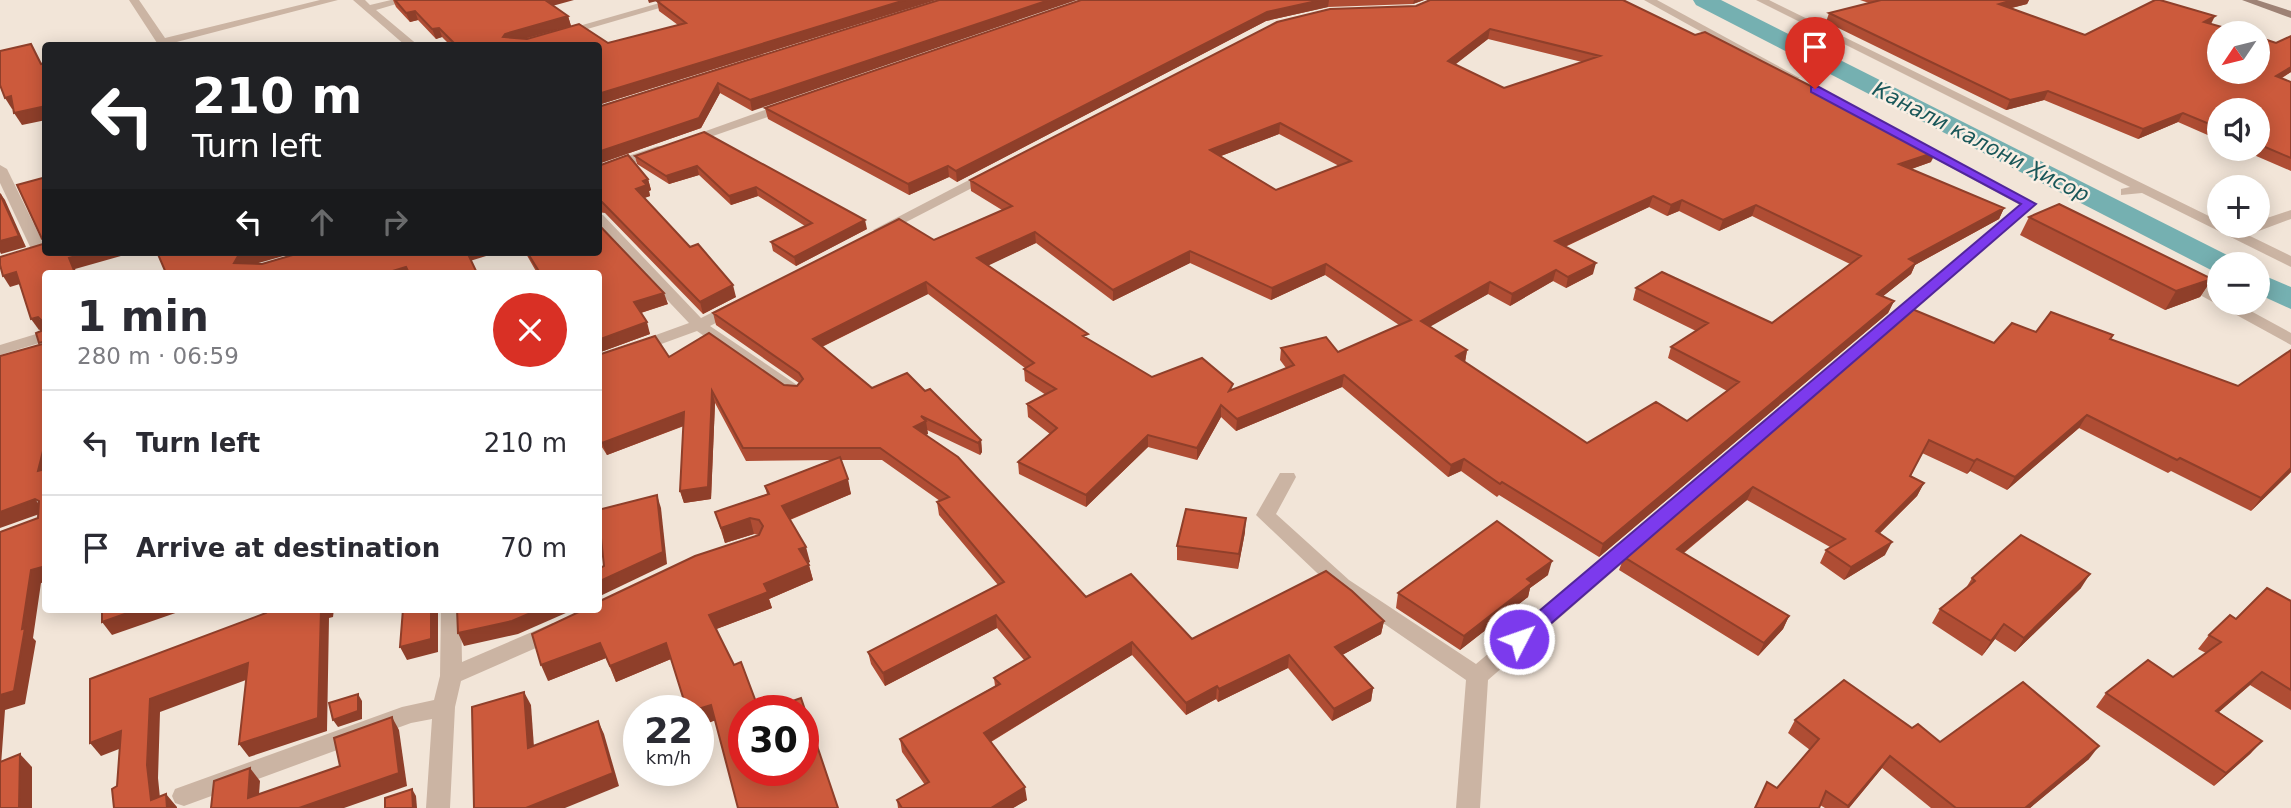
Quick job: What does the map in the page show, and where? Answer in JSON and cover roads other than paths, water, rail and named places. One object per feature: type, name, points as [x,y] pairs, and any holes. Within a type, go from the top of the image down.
[{"type":"main road","points":[[2247,0],[2291,15]]},
{"type":"street","points":[[134,0],[162,42]]},
{"type":"street","points":[[171,42],[333,0]]},
{"type":"street","points":[[358,0],[409,42]]},
{"type":"street","points":[[369,9],[405,0]]},
{"type":"street","points":[[529,42],[682,0]]},
{"type":"street","points":[[1649,0],[1808,86]]},
{"type":"street","points":[[1761,0],[2207,220]]},
{"type":"street","points":[[1468,808],[1477,676],[2035,206],[1833,99]]},
{"type":"street","points":[[602,170],[794,103]]},
{"type":"street","points":[[869,236],[1003,166]]},
{"type":"street","points":[[0,169],[37,251]]},
{"type":"street","points":[[2126,192],[2144,189]]},
{"type":"street","points":[[2270,222],[2291,214]]},
{"type":"street","points":[[602,222],[699,326],[794,391]]},
{"type":"street","points":[[2244,238],[2291,261]]},
{"type":"street","points":[[2166,270],[2207,292]]},
{"type":"street","points":[[602,361],[699,326],[747,300]]},
{"type":"street","points":[[2246,315],[2291,340]]},
{"type":"street","points":[[0,350],[42,337]]},
{"type":"street","points":[[1287,477],[1266,515],[1342,585],[1477,676]]},
{"type":"street","points":[[438,808],[444,707],[451,676],[452,613]]},
{"type":"street","points":[[451,676],[571,623]]},
{"type":"street","points":[[184,796],[410,714],[444,707]]},
{"type":"waterway","name":"Канали калони Ҳисор","points":[[1704,0],[2207,256]]},
{"type":"waterway","name":"Канали калони Ҳисор","points":[[2270,289],[2291,300]]}]
